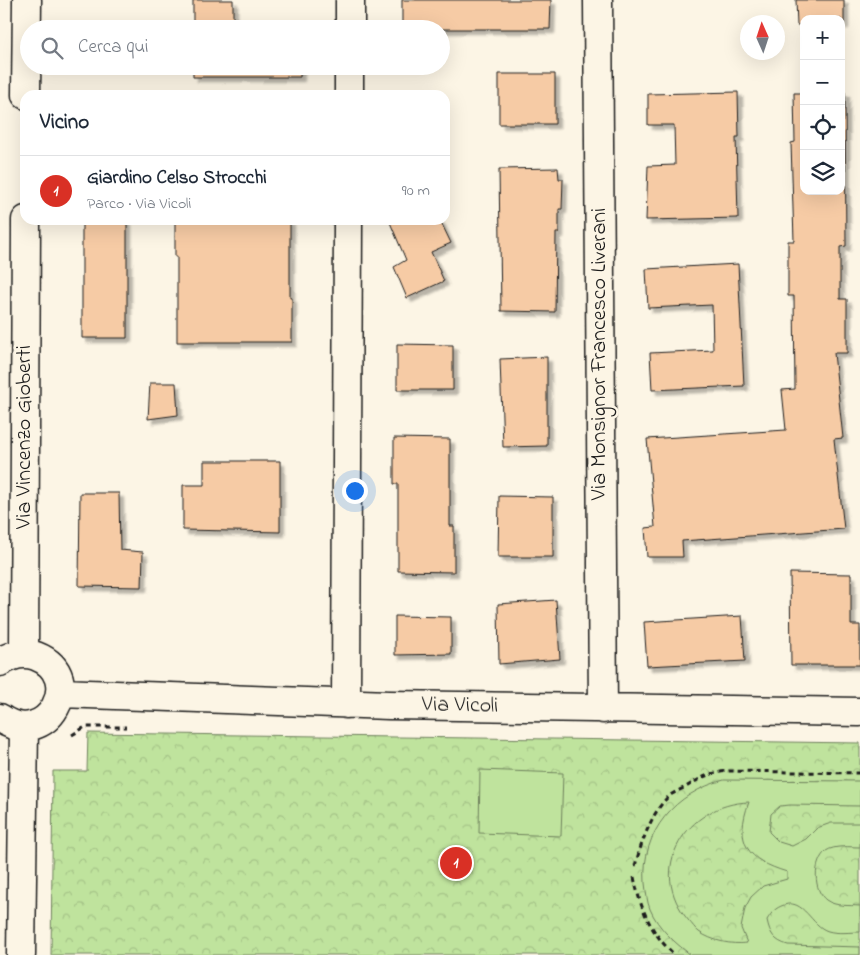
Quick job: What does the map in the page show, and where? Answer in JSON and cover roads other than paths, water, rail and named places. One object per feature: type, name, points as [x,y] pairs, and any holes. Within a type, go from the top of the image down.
[{"type":"street","points":[[27,0],[27,20]]},
{"type":"street","points":[[350,0],[350,20]]},
{"type":"street","name":"Via Monsignor Francesco Liverani","points":[[598,0],[603,708]]},
{"type":"street","points":[[26,75],[26,90]]},
{"type":"street","points":[[349,75],[349,90]]},
{"type":"street","name":"Via Vincenzo Gioberti","points":[[12,658],[26,225]]},
{"type":"street","points":[[346,704],[348,225]]},
{"type":"street","points":[[12,658],[32,654],[43,659],[52,666],[58,676],[60,693],[54,711],[46,719],[36,725],[12,722],[21,955]]},
{"type":"street","name":"Via Vicoli","points":[[60,693],[346,704],[860,712]]},
{"type":"place","name":"Giardino Celso Strocchi","points":[[456,863]]}]
